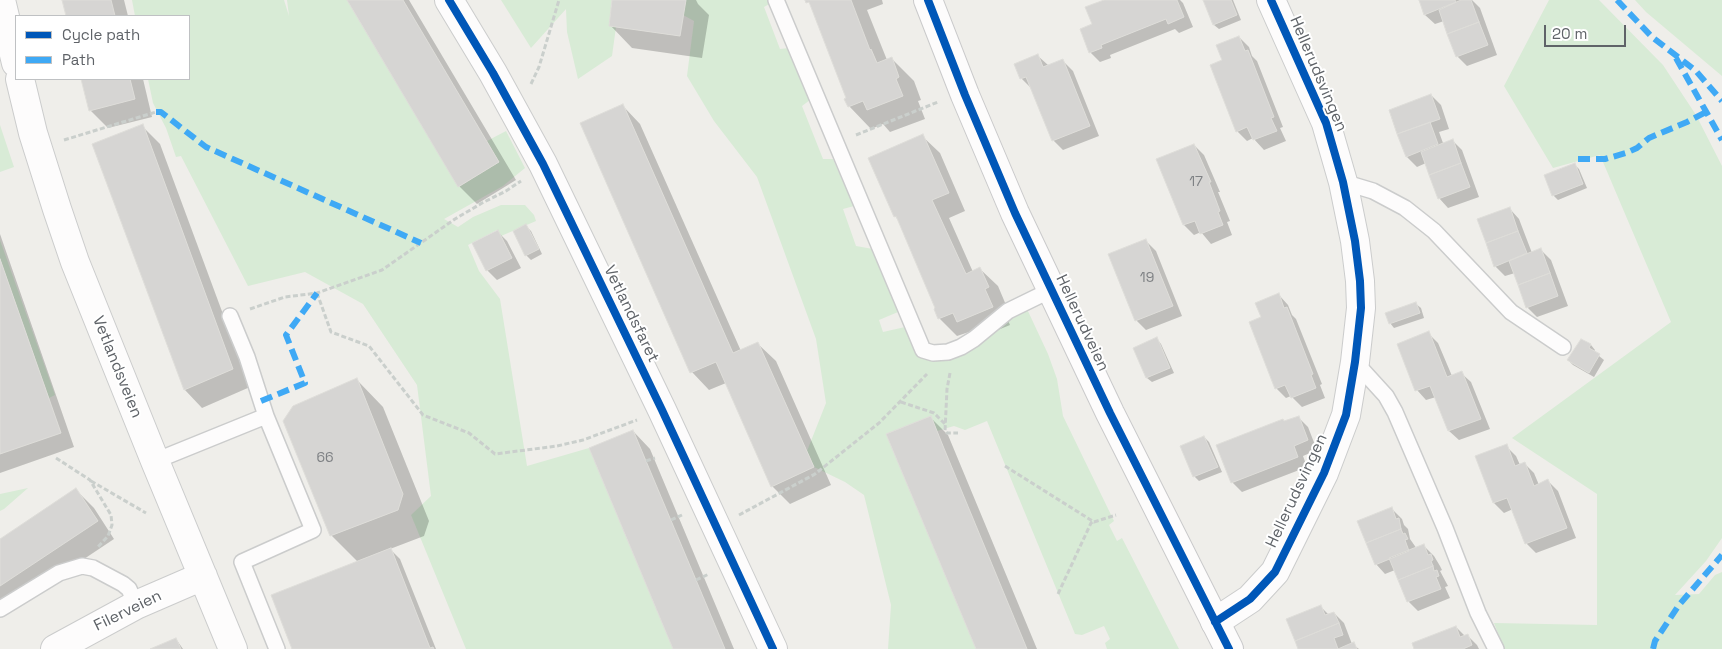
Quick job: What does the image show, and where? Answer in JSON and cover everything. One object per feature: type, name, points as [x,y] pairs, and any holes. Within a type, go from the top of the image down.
[{"type":"street","points":[[1,0],[15,59]]},
{"type":"street","name":"Vetlandsfaret","points":[[449,0],[493,73],[543,164],[662,410],[772,649]]},
{"type":"street","name":"Hellerudveien","points":[[928,0],[990,157],[1051,290],[1110,413],[1229,649]]},
{"type":"street","name":"Hellerudsvingen","points":[[1215,622],[1250,599],[1274,572],[1324,473],[1346,415],[1355,362],[1361,308],[1355,241],[1343,182],[1326,123],[1271,0]]},
{"type":"street","name":"Vetlandsveien","points":[[20,80],[33,133],[75,262],[154,461],[232,649]]},
{"type":"street","name":"Filerveien","points":[[55,649],[136,605],[202,576]]},
{"type":"lane","points":[[776,0],[923,350],[933,353],[952,350],[974,339],[1008,311],[1051,290]]},
{"type":"lane","points":[[1343,182],[1372,191],[1405,208],[1434,231],[1511,312],[1563,347]]},
{"type":"lane","points":[[230,316],[247,357],[266,416],[312,530],[242,562],[276,649]]},
{"type":"lane","points":[[1355,362],[1386,396],[1398,419],[1478,613],[1496,649]]},
{"type":"lane","points":[[154,461],[266,416]]},
{"type":"lane","points":[[0,609],[59,573],[82,566],[92,568],[123,584],[129,589],[136,605]]},
{"type":"path","points":[[531,84],[539,67],[559,0]]},
{"type":"path","points":[[836,143],[941,101]]},
{"type":"path","points":[[59,142],[156,112]]},
{"type":"path","points":[[230,316],[285,297],[318,293],[382,270],[455,219],[506,191],[543,164]]},
{"type":"path","points":[[318,293],[331,332],[369,346],[423,416],[468,433],[495,454],[557,446],[583,440],[662,410]]},
{"type":"path","points":[[732,518],[815,474],[879,423],[952,350]]},
{"type":"path","points":[[952,350],[947,390],[945,431],[947,433],[958,433]]},
{"type":"path","points":[[901,402],[934,413],[946,425]]},
{"type":"path","points":[[56,458],[150,515]]},
{"type":"path","points":[[646,461],[653,459]]},
{"type":"path","points":[[1005,466],[1094,522]]},
{"type":"path","points":[[82,566],[108,536],[112,525],[111,516],[90,480]]},
{"type":"path","points":[[1058,594],[1091,523],[1116,515]]},
{"type":"path","points":[[670,520],[678,517]]},
{"type":"path","points":[[696,580],[703,577]]},
{"type":"green space","points":[[132,0],[284,0],[289,16],[287,0],[347,0],[459,187],[499,162],[487,141],[506,131],[525,168],[503,186],[444,219],[458,227],[473,217],[501,205],[525,205],[534,215],[536,221],[501,236],[497,230],[468,245],[479,271],[500,299],[527,466],[589,448],[673,649],[466,649],[411,515],[431,496],[417,385],[363,304],[305,272],[248,286],[181,156],[176,157],[166,128],[153,103],[148,80],[190,80],[190,15],[135,15]]},
{"type":"green space","points":[[501,0],[612,0],[609,25],[616,27],[612,56],[578,79],[567,32],[566,9],[531,48]]},
{"type":"green space","points":[[686,0],[769,0],[771,3],[764,7],[780,49],[789,48],[810,100],[802,106],[823,159],[833,159],[854,206],[843,209],[856,246],[873,249],[898,312],[879,320],[883,332],[905,327],[917,355],[931,359],[960,356],[1008,317],[1027,309],[1048,354],[1057,379],[1063,416],[1114,521],[1109,525],[1117,541],[1122,538],[1179,649],[1107,649],[1105,643],[1110,639],[1104,626],[1082,635],[1075,634],[987,421],[965,430],[954,426],[937,431],[931,416],[886,434],[976,649],[888,649],[891,605],[864,495],[845,482],[814,467],[807,451],[826,403],[816,339],[757,177],[714,121],[687,76],[694,21],[683,15]]},
{"type":"green space","points":[[1549,0],[1599,0],[1663,65],[1696,115],[1722,166],[1722,538],[1706,561],[1675,595],[1699,594],[1715,575],[1722,572],[1722,649],[1504,649],[1494,623],[1597,625],[1597,494],[1512,438],[1671,322],[1600,155],[1553,168],[1504,86]]},
{"type":"green space","points":[[1635,0],[1722,0],[1722,76],[1646,12]]},
{"type":"green space","points":[[0,125],[14,167],[0,172]]},
{"type":"green space","points":[[0,240],[55,395],[49,398],[0,259]]},
{"type":"green space","points":[[28,488],[4,509],[0,511],[0,494]]},
{"type":"building","points":[[62,0],[111,0],[115,15],[66,15]]},
{"type":"building","points":[[347,0],[403,0],[499,162],[458,187]]},
{"type":"building","points":[[612,0],[686,0],[680,36],[609,26]]},
{"type":"building","points":[[805,0],[851,0],[870,50],[877,63],[892,57],[899,77],[896,79],[903,96],[867,110],[863,101],[848,107],[809,2],[806,3]]},
{"type":"building","points":[[1104,0],[1177,0],[1184,17],[1168,24],[1166,19],[1101,45],[1102,48],[1089,53],[1080,29],[1092,24],[1085,7]]},
{"type":"building","points":[[1203,0],[1231,0],[1237,15],[1213,25]]},
{"type":"building","points":[[1419,0],[1455,0],[1456,2],[1424,15]]},
{"type":"building","points":[[1461,0],[1471,0],[1479,22],[1447,34],[1439,10]]},
{"type":"building","points":[[1479,22],[1488,45],[1456,57],[1447,34]]},
{"type":"building","points":[[1239,36],[1245,51],[1248,50],[1274,117],[1271,118],[1277,131],[1253,140],[1247,127],[1236,132],[1210,65],[1222,60],[1216,45]]},
{"type":"building","points":[[1038,54],[1043,67],[1063,59],[1090,126],[1052,141],[1026,77],[1020,79],[1014,64]]},
{"type":"building","points":[[81,80],[130,80],[135,99],[89,111]]},
{"type":"building","points":[[1431,94],[1440,119],[1397,134],[1389,110]]},
{"type":"building","points":[[623,104],[733,353],[758,342],[814,467],[771,487],[716,362],[690,373],[580,123]]},
{"type":"building","points":[[1430,122],[1438,144],[1406,157],[1397,134]]},
{"type":"building","points":[[143,124],[233,369],[184,390],[92,144]]},
{"type":"building","points":[[923,134],[949,193],[932,200],[966,274],[980,267],[989,287],[985,289],[993,307],[957,322],[953,313],[938,319],[896,216],[894,217],[868,158]]},
{"type":"building","points":[[1453,139],[1461,163],[1429,175],[1421,152]]},
{"type":"building","points":[[1194,144],[1211,182],[1209,182],[1223,225],[1200,234],[1195,221],[1183,225],[1156,159]]},
{"type":"building","points":[[1461,163],[1470,187],[1438,199],[1429,175]]},
{"type":"building","points":[[1575,163],[1583,184],[1552,196],[1544,175]]},
{"type":"building","points":[[1510,207],[1518,231],[1486,243],[1477,219]]},
{"type":"building","points":[[526,224],[539,249],[525,256],[513,231]]},
{"type":"building","points":[[498,230],[512,258],[486,271],[472,243]]},
{"type":"building","points":[[1518,231],[1527,253],[1494,267],[1486,243]]},
{"type":"building","points":[[1146,239],[1173,306],[1135,321],[1108,254]]},
{"type":"building","points":[[1541,248],[1550,273],[1518,285],[1509,261]]},
{"type":"building","points":[[0,259],[61,433],[0,454]]},
{"type":"building","points":[[1550,273],[1558,296],[1526,308],[1518,285]]},
{"type":"building","points":[[1279,293],[1284,308],[1287,307],[1313,374],[1311,375],[1316,388],[1291,398],[1285,385],[1275,389],[1249,322],[1261,317],[1255,303]]},
{"type":"building","points":[[1416,302],[1420,313],[1389,324],[1385,313]]},
{"type":"building","points":[[1429,331],[1447,377],[1462,371],[1481,419],[1448,431],[1430,386],[1415,391],[1397,344]]},
{"type":"building","points":[[1157,337],[1170,368],[1146,378],[1133,348]]},
{"type":"building","points":[[1581,339],[1591,344],[1589,348],[1600,354],[1589,373],[1567,360]]},
{"type":"building","points":[[357,378],[403,494],[398,510],[330,536],[283,421],[293,406]]},
{"type":"building","points":[[931,416],[1027,649],[976,649],[886,434]]},
{"type":"building","points":[[1299,416],[1308,440],[1294,446],[1298,457],[1231,483],[1216,445],[1283,419],[1284,421]]},
{"type":"building","points":[[633,430],[725,649],[673,649],[589,448]]},
{"type":"building","points":[[1204,436],[1218,467],[1193,477],[1180,446]]},
{"type":"building","points":[[1507,444],[1515,466],[1525,462],[1534,486],[1548,479],[1567,528],[1525,544],[1507,498],[1493,503],[1475,456]]},
{"type":"building","points":[[76,488],[98,521],[0,586],[0,539]]},
{"type":"building","points":[[1392,507],[1396,519],[1399,518],[1401,529],[1366,543],[1357,521]]},
{"type":"building","points":[[1401,529],[1408,539],[1405,540],[1409,551],[1375,565],[1366,543]]},
{"type":"building","points":[[1424,544],[1428,555],[1431,554],[1433,566],[1398,580],[1389,558]]},
{"type":"building","points":[[391,548],[430,648],[433,647],[434,649],[292,649],[271,595]]},
{"type":"building","points":[[1433,566],[1434,571],[1437,570],[1439,576],[1436,577],[1441,589],[1407,602],[1398,580]]},
{"type":"building","points":[[1321,605],[1325,615],[1334,612],[1339,623],[1295,641],[1286,619]]},
{"type":"building","points":[[1339,623],[1343,635],[1334,638],[1338,649],[1298,649],[1295,641]]},
{"type":"building","points":[[1456,626],[1460,637],[1468,634],[1472,645],[1463,649],[1414,649],[1412,643]]},
{"type":"building","points":[[176,638],[181,649],[150,649]]},
{"type":"building","points":[[1354,642],[1357,649],[1338,649]]},
{"type":"marked path","points":[[1617,0],[1652,37],[1696,71],[1722,101]]},
{"type":"marked path","points":[[1676,58],[1722,140]]},
{"type":"marked path","points":[[156,112],[161,112],[206,147],[421,243]]},
{"type":"marked path","points":[[1578,159],[1605,159],[1626,153],[1637,148],[1649,138],[1706,112]]},
{"type":"marked path","points":[[261,401],[305,383],[286,335],[317,293]]},
{"type":"marked path","points":[[1653,649],[1655,641],[1679,605],[1722,555]]},
{"type":"cycle path","points":[[449,0],[493,73],[543,164],[662,410],[773,649]]},
{"type":"cycle path","points":[[928,0],[965,95],[1015,213],[1110,413],[1229,649]]},
{"type":"cycle path","points":[[1215,622],[1250,599],[1275,572],[1324,473],[1346,415],[1355,362],[1361,308],[1355,241],[1343,182],[1326,123],[1271,0]]}]
